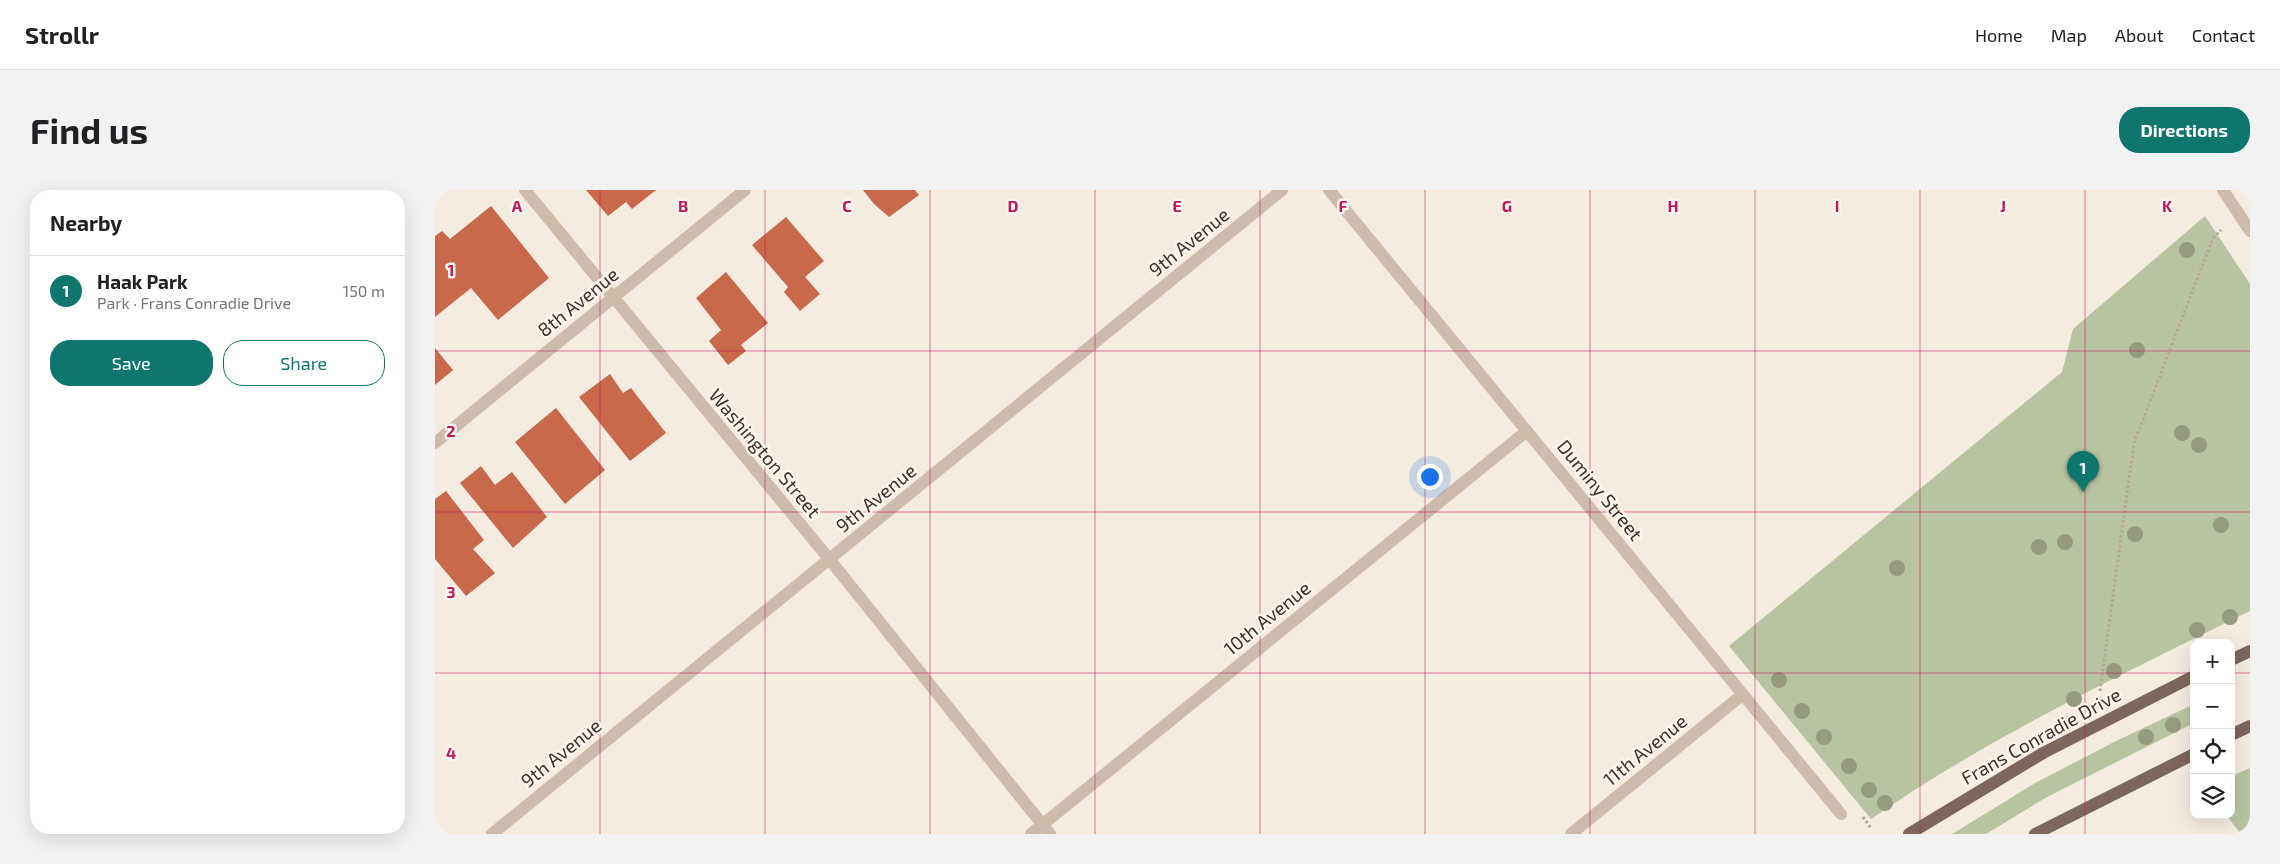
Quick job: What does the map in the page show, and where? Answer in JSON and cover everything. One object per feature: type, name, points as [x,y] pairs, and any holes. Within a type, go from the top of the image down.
[{"type":"main road","points":[[2235,658],[2250,652]]},
{"type":"main road","name":"Frans Conradie Drive","points":[[1909,834],[2043,753],[2190,678]]},
{"type":"main road","points":[[2235,734],[2250,726]]},
{"type":"main road","points":[[2035,834],[2190,756]]},
{"type":"street","name":"Washington Street","points":[[525,190],[830,560],[1047,829]]},
{"type":"street","name":"8th Avenue","points":[[435,443],[745,190]]},
{"type":"street","name":"9th Avenue","points":[[492,834],[1283,190]]},
{"type":"street","name":"Duminy Street","points":[[1329,190],[1841,814]]},
{"type":"street","points":[[2223,190],[2250,231]]},
{"type":"street","name":"10th Avenue","points":[[1031,834],[1047,829],[1527,431]]},
{"type":"street","name":"11th Avenue","points":[[1571,834],[1742,694]]},
{"type":"path","points":[[2100,691],[2134,443],[2213,238],[2221,230]]},
{"type":"path","points":[[1867,823],[1871,828]]},
{"type":"green space","points":[[2205,216],[2250,284],[2250,611],[2194,639],[2190,639],[2190,641],[2056,708],[1962,761],[1871,819],[1729,646],[2062,372],[2073,329]]},
{"type":"green space","points":[[2190,706],[2190,725],[2047,797],[1986,834],[1952,834],[2037,782],[2116,741]]},
{"type":"green space","points":[[2250,768],[2250,834],[2241,834],[2229,819],[2235,819],[2235,774]]},
{"type":"building","points":[[586,190],[656,190],[632,209],[626,202],[608,216]]},
{"type":"building","points":[[863,190],[915,190],[919,195],[889,217],[874,204]]},
{"type":"building","points":[[491,206],[549,278],[498,320],[471,288],[435,317],[435,236],[442,231],[450,239]]},
{"type":"building","points":[[786,217],[824,261],[805,277],[820,294],[800,311],[784,292],[788,287],[752,245]]},
{"type":"building","points":[[726,272],[768,323],[741,345],[746,351],[728,365],[709,341],[721,330],[696,298]]},
{"type":"building","points":[[435,348],[453,370],[435,385]]},
{"type":"building","points":[[610,374],[623,393],[631,388],[666,433],[630,461],[579,397]]},
{"type":"building","points":[[556,408],[605,470],[565,504],[515,442]]},
{"type":"building","points":[[481,466],[495,485],[512,472],[547,517],[513,548],[460,483]]},
{"type":"building","points":[[446,491],[484,540],[473,549],[495,573],[466,596],[435,559],[435,499]]},
{"type":"place","name":"Haak Park","points":[[2083,492]]}]
